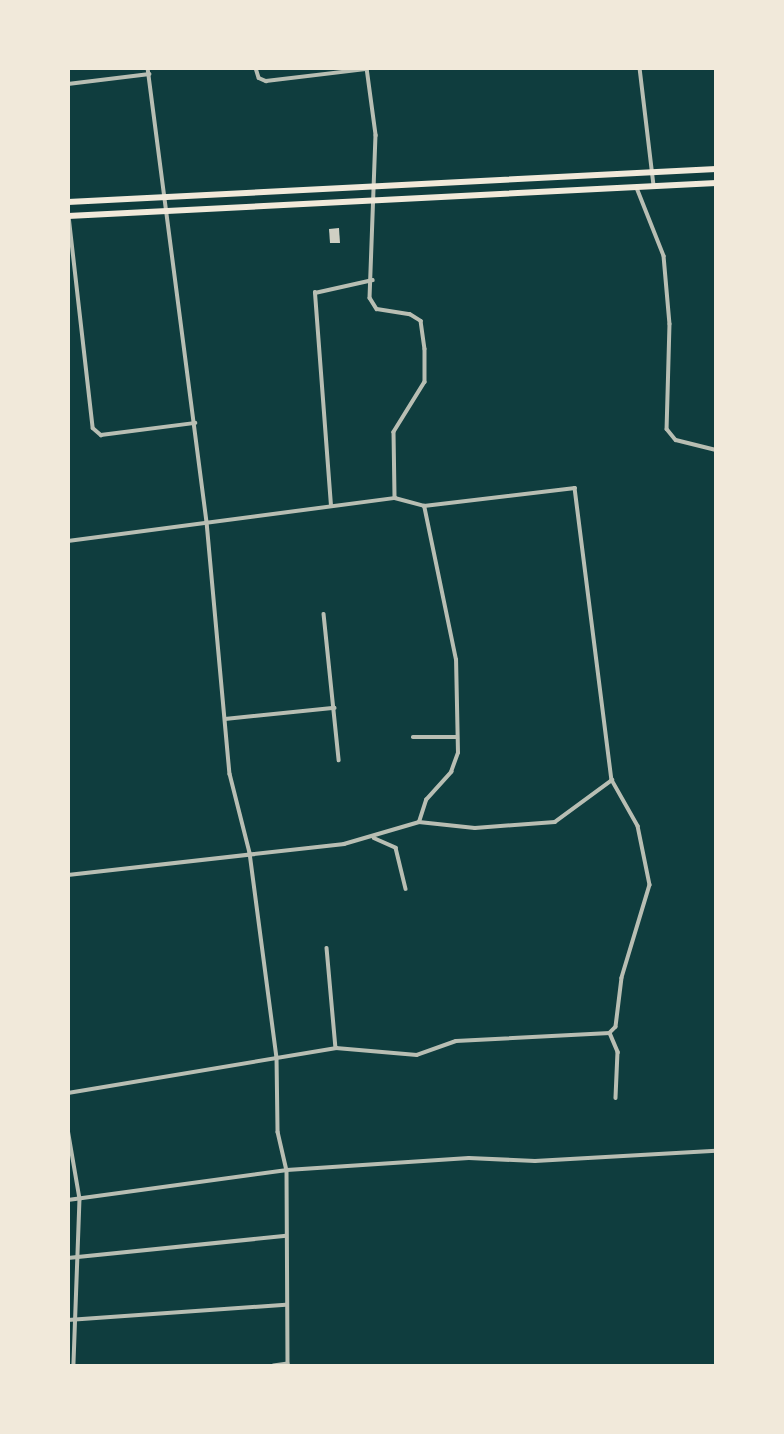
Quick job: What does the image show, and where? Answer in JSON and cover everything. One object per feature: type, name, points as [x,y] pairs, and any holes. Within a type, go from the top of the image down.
[{"type":"main road","points":[[68,202],[716,169]]},
{"type":"main road","points":[[564,177],[564,190]]},
{"type":"main road","points":[[69,216],[716,183]]},
{"type":"street","points":[[256,68],[266,81],[367,69],[376,135],[376,200],[370,298],[377,309],[410,314],[421,321],[425,349],[425,382],[394,432],[395,498]]},
{"type":"street","points":[[640,68],[654,186]]},
{"type":"street","points":[[68,84],[148,71],[207,522],[230,774],[250,853],[277,1057],[278,1132],[287,1170],[285,1305],[288,1364],[274,1366]]},
{"type":"street","points":[[636,187],[664,256],[670,324],[667,429],[676,440],[716,450]]},
{"type":"street","points":[[69,216],[93,428],[101,435],[195,423]]},
{"type":"street","points":[[331,506],[315,293],[373,280]]},
{"type":"street","points":[[68,541],[395,498],[424,506],[575,488],[579,496],[612,780],[638,826],[650,885],[622,978],[616,1027],[610,1033],[456,1041],[417,1055],[337,1048],[68,1093]]},
{"type":"street","points":[[419,822],[433,789],[451,772],[458,753],[456,660],[424,506]]},
{"type":"street","points":[[324,614],[340,760]]},
{"type":"street","points":[[225,719],[334,708]]},
{"type":"street","points":[[413,737],[457,737]]},
{"type":"street","points":[[68,874],[372,838],[419,822],[475,828],[555,822],[612,780]]},
{"type":"street","points":[[372,838],[396,848],[406,889]]},
{"type":"street","points":[[327,948],[337,1048]]},
{"type":"street","points":[[610,1033],[618,1052],[617,1098]]},
{"type":"street","points":[[68,1129],[80,1199],[75,1258],[74,1366]]},
{"type":"street","points":[[68,1200],[287,1170],[469,1158],[535,1161],[716,1151]]},
{"type":"street","points":[[68,1258],[286,1236]]},
{"type":"street","points":[[68,1320],[285,1305]]},
{"type":"building","points":[[339,228],[340,243],[330,243],[329,229]]}]
